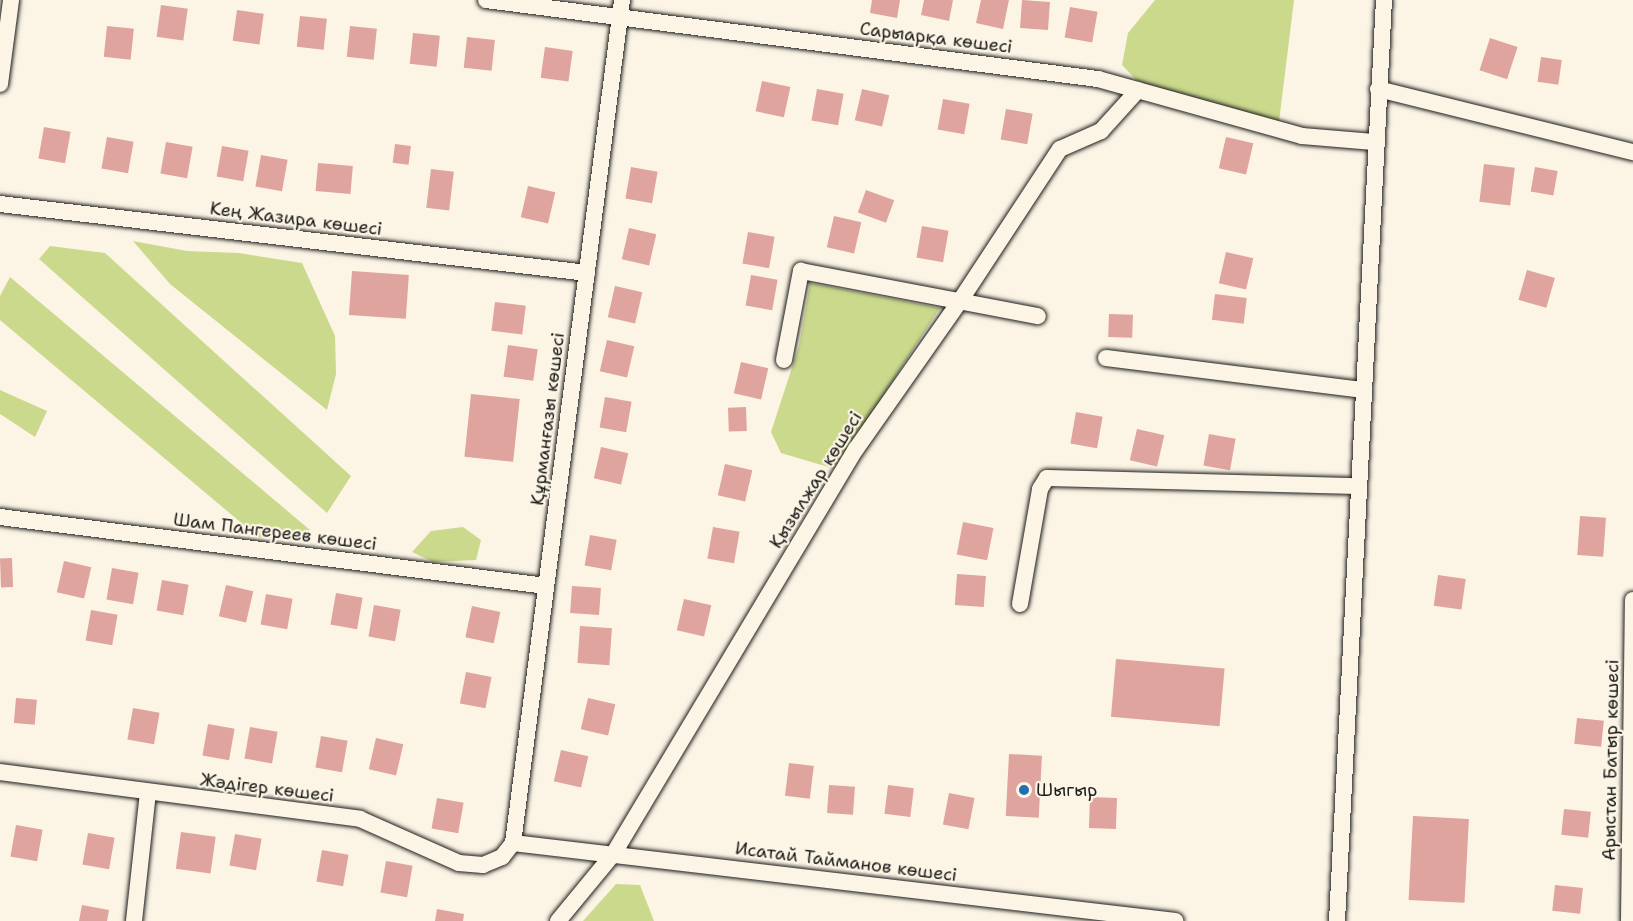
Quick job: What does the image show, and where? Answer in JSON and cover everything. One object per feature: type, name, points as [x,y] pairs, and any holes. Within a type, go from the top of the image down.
[{"type":"street","points":[[0,84],[11,0]]},
{"type":"street","name":"Сарыарқа көшесі","points":[[486,0],[621,8],[1098,79],[1302,136],[1374,142]]},
{"type":"street","points":[[1337,921],[1374,142],[1384,0]]},
{"type":"street","name":"Құрманғазы көшесі","points":[[513,843],[621,8]]},
{"type":"street","points":[[1378,89],[1633,152]]},
{"type":"street","name":"Қызылжар көшесі","points":[[558,921],[614,853],[856,448],[960,301],[1060,149],[1101,131],[1138,90]]},
{"type":"street","name":"Кең Жазира көшесі","points":[[0,204],[587,273]]},
{"type":"street","points":[[784,360],[801,271],[1038,316]]},
{"type":"street","points":[[1106,358],[1364,390]]},
{"type":"street","points":[[1020,604],[1040,489],[1047,478],[1359,486]]},
{"type":"street","name":"Шам Пангереев көшесі","points":[[0,517],[546,586]]},
{"type":"street","name":"Арыстан Батыр көшесі","points":[[1629,921],[1633,600]]},
{"type":"street","name":"Жәдігер көшесі","points":[[0,772],[360,819],[459,863],[483,865],[501,857],[513,843]]},
{"type":"street","points":[[134,921],[148,792]]},
{"type":"street","name":"Исатай Тайманов көшесі","points":[[513,843],[614,853],[1175,921]]},
{"type":"green space","points":[[1155,0],[1294,0],[1279,122],[1139,83],[1122,65],[1128,33]]},
{"type":"green space","points":[[133,241],[187,251],[239,253],[302,263],[335,336],[336,374],[327,410],[170,284]]},
{"type":"green space","points":[[50,246],[105,253],[351,476],[327,513],[39,259]]},
{"type":"green space","points":[[10,277],[310,530],[258,537],[0,320],[0,296]]},
{"type":"green space","points":[[810,283],[940,308],[835,469],[781,453],[771,432],[799,346]]},
{"type":"green space","points":[[0,390],[47,411],[35,437],[0,414]]},
{"type":"green space","points":[[463,527],[481,540],[476,560],[433,562],[412,552],[431,531]]},
{"type":"green space","points":[[616,884],[640,885],[654,921],[583,921]]},
{"type":"building","points":[[872,0],[900,0],[897,18],[870,13]]},
{"type":"building","points":[[924,0],[953,0],[949,21],[921,15]]},
{"type":"building","points":[[981,0],[1009,0],[1003,29],[976,23]]},
{"type":"building","points":[[1022,0],[1050,2],[1048,30],[1020,28]]},
{"type":"building","points":[[161,5],[188,9],[183,40],[157,37]]},
{"type":"building","points":[[1070,7],[1098,12],[1092,42],[1065,38]]},
{"type":"building","points":[[237,10],[264,14],[259,44],[233,41]]},
{"type":"building","points":[[300,16],[327,19],[324,50],[297,47]]},
{"type":"building","points":[[107,26],[134,29],[131,60],[104,57]]},
{"type":"building","points":[[350,26],[377,29],[374,60],[347,57]]},
{"type":"building","points":[[413,33],[440,36],[437,67],[410,64]]},
{"type":"building","points":[[467,37],[495,40],[492,71],[464,68]]},
{"type":"building","points":[[1490,38],[1518,47],[1507,79],[1479,70]]},
{"type":"building","points":[[545,47],[573,51],[568,82],[541,78]]},
{"type":"building","points":[[1541,57],[1562,60],[1558,85],[1538,82]]},
{"type":"building","points":[[762,81],[790,87],[784,117],[756,111]]},
{"type":"building","points":[[817,89],[844,94],[838,125],[811,121]]},
{"type":"building","points":[[862,89],[889,95],[882,126],[855,120]]},
{"type":"building","points":[[943,99],[970,104],[964,134],[938,130]]},
{"type":"building","points":[[1006,109],[1033,114],[1027,144],[1001,140]]},
{"type":"building","points":[[44,127],[71,132],[65,163],[38,159]]},
{"type":"building","points":[[107,137],[134,142],[128,173],[101,169]]},
{"type":"building","points":[[1226,137],[1253,143],[1246,174],[1219,168]]},
{"type":"building","points":[[166,142],[193,147],[187,178],[160,174]]},
{"type":"building","points":[[395,144],[411,146],[409,165],[393,163]]},
{"type":"building","points":[[222,146],[249,151],[243,181],[217,177]]},
{"type":"building","points":[[261,155],[288,160],[282,191],[255,187]]},
{"type":"building","points":[[318,163],[353,166],[350,194],[316,191]]},
{"type":"building","points":[[1484,164],[1515,168],[1510,205],[1479,202]]},
{"type":"building","points":[[631,167],[658,172],[652,203],[625,199]]},
{"type":"building","points":[[1535,167],[1558,171],[1553,196],[1531,192]]},
{"type":"building","points":[[431,169],[454,172],[449,211],[426,208]]},
{"type":"building","points":[[528,186],[555,192],[548,223],[521,217]]},
{"type":"building","points":[[866,190],[894,200],[886,223],[858,213]]},
{"type":"building","points":[[834,216],[861,222],[854,253],[827,247]]},
{"type":"building","points":[[922,226],[949,231],[943,262],[916,258]]},
{"type":"building","points":[[629,228],[656,234],[649,265],[622,259]]},
{"type":"building","points":[[748,232],[775,237],[769,268],[742,264]]},
{"type":"building","points":[[1226,252],[1253,258],[1246,289],[1219,283]]},
{"type":"building","points":[[1527,270],[1555,278],[1546,308],[1518,300]]},
{"type":"building","points":[[352,271],[409,275],[406,319],[349,315]]},
{"type":"building","points":[[751,275],[778,280],[772,310],[746,306]]},
{"type":"building","points":[[615,286],[642,292],[635,323],[608,317]]},
{"type":"building","points":[[1215,294],[1247,298],[1244,324],[1212,320]]},
{"type":"building","points":[[495,302],[526,306],[522,335],[491,331]]},
{"type":"building","points":[[1109,314],[1133,315],[1132,338],[1108,337]]},
{"type":"building","points":[[607,340],[634,346],[627,377],[600,371]]},
{"type":"building","points":[[508,345],[538,349],[533,381],[504,377]]},
{"type":"building","points":[[741,362],[768,368],[761,399],[734,393]]},
{"type":"building","points":[[471,394],[520,399],[513,462],[464,457]]},
{"type":"building","points":[[605,397],[632,402],[626,432],[600,428]]},
{"type":"building","points":[[746,407],[747,431],[729,432],[728,408]]},
{"type":"building","points":[[1076,412],[1103,417],[1097,448],[1070,444]]},
{"type":"building","points":[[1137,429],[1164,435],[1157,466],[1130,460]]},
{"type":"building","points":[[1209,434],[1236,439],[1230,470],[1203,466]]},
{"type":"building","points":[[601,447],[628,453],[621,484],[594,478]]},
{"type":"building","points":[[725,464],[752,470],[745,501],[718,495]]},
{"type":"building","points":[[1580,516],[1606,518],[1603,557],[1577,555]]},
{"type":"building","points":[[963,522],[993,528],[987,560],[957,554]]},
{"type":"building","points":[[713,527],[740,532],[734,563],[707,559]]},
{"type":"building","points":[[590,535],[617,540],[611,570],[585,566]]},
{"type":"building","points":[[0,558],[12,558],[13,587],[1,587]]},
{"type":"building","points":[[64,561],[91,567],[84,598],[57,592]]},
{"type":"building","points":[[112,568],[139,573],[133,604],[106,600]]},
{"type":"building","points":[[957,574],[986,576],[984,607],[955,605]]},
{"type":"building","points":[[1438,575],[1466,579],[1461,610],[1434,606]]},
{"type":"building","points":[[162,580],[189,585],[183,615],[157,611]]},
{"type":"building","points":[[226,585],[253,591],[246,622],[219,616]]},
{"type":"building","points":[[572,586],[601,588],[599,615],[570,613]]},
{"type":"building","points":[[336,593],[363,598],[357,629],[330,625]]},
{"type":"building","points":[[266,594],[293,599],[287,629],[261,625]]},
{"type":"building","points":[[684,599],[711,605],[704,636],[677,630]]},
{"type":"building","points":[[374,605],[401,610],[395,641],[368,637]]},
{"type":"building","points":[[472,606],[500,612],[494,643],[465,637]]},
{"type":"building","points":[[91,610],[118,615],[112,645],[86,641]]},
{"type":"building","points":[[580,626],[612,628],[609,665],[577,663]]},
{"type":"building","points":[[1116,659],[1225,668],[1220,726],[1111,717]]},
{"type":"building","points":[[466,672],[492,677],[485,708],[460,703]]},
{"type":"building","points":[[16,698],[37,700],[35,725],[14,723]]},
{"type":"building","points":[[588,698],[615,704],[608,735],[581,729]]},
{"type":"building","points":[[133,708],[160,713],[154,744],[127,740]]},
{"type":"building","points":[[1577,718],[1604,721],[1601,747],[1574,744]]},
{"type":"building","points":[[208,724],[235,729],[229,760],[202,756]]},
{"type":"building","points":[[250,727],[278,732],[272,763],[244,759]]},
{"type":"building","points":[[321,736],[348,741],[342,772],[315,768]]},
{"type":"building","points":[[376,738],[403,744],[396,775],[369,769]]},
{"type":"building","points":[[561,750],[588,756],[581,787],[554,781]]},
{"type":"building","points":[[1009,754],[1042,756],[1039,818],[1006,816]]},
{"type":"building","points":[[789,763],[814,766],[810,799],[785,796]]},
{"type":"building","points":[[829,785],[855,787],[853,815],[827,813]]},
{"type":"building","points":[[888,785],[914,788],[910,817],[884,814]]},
{"type":"building","points":[[949,793],[975,798],[968,829],[943,824]]},
{"type":"building","points":[[1090,797],[1117,798],[1116,829],[1089,828]]},
{"type":"building","points":[[437,798],[464,803],[458,833],[432,829]]},
{"type":"building","points":[[1564,809],[1591,812],[1588,838],[1561,835]]},
{"type":"building","points":[[1413,816],[1469,819],[1465,903],[1409,900]]},
{"type":"building","points":[[16,825],[43,830],[37,861],[10,857]]},
{"type":"building","points":[[181,832],[216,837],[211,874],[176,869]]},
{"type":"building","points":[[88,833],[115,838],[109,869],[82,865]]},
{"type":"building","points":[[235,834],[262,839],[256,870],[229,866]]},
{"type":"building","points":[[322,850],[349,855],[343,886],[316,882]]},
{"type":"building","points":[[386,861],[413,866],[407,897],[380,893]]},
{"type":"building","points":[[1555,885],[1583,888],[1580,914],[1552,911]]},
{"type":"building","points":[[82,905],[109,910],[107,921],[79,921]]},
{"type":"building","points":[[437,909],[464,914],[463,921],[435,921]]},
{"type":"place","name":"Шыгыр","points":[[1024,790]]}]
